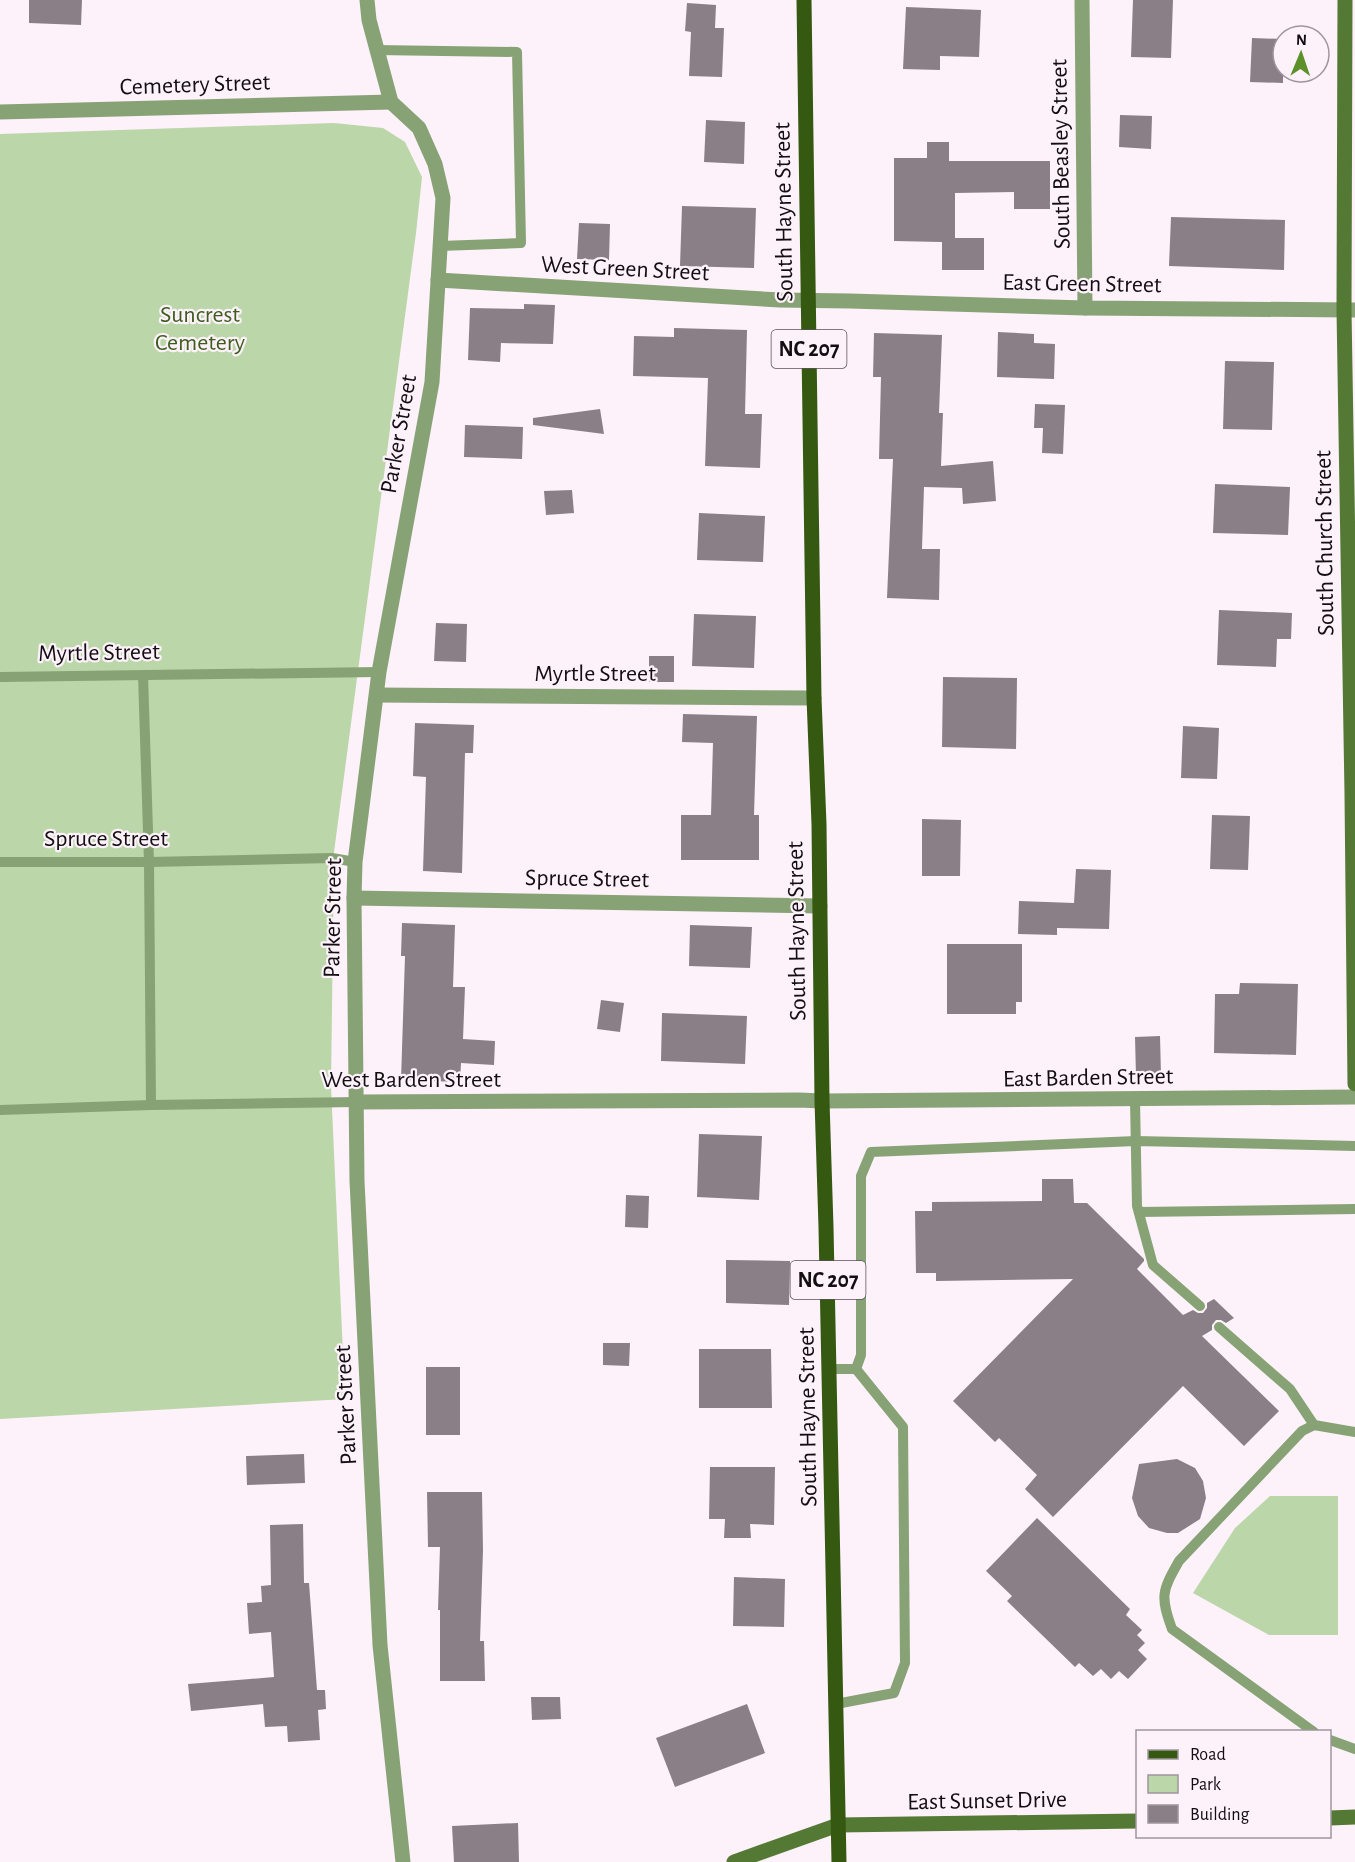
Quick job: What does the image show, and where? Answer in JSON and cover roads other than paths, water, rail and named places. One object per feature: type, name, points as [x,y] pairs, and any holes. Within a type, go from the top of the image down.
[{"type":"main road","name":"South Hayne Street","points":[[804,0],[814,698],[819,812],[822,1101],[839,1862]]},
{"type":"street","points":[[367,0],[376,50],[391,102]]},
{"type":"street","name":"South Beasley Street","points":[[1082,0],[1085,308]]},
{"type":"street","name":"South Church Street","points":[[1345,0],[1355,1084]]},
{"type":"street","name":"Cemetery Street","points":[[0,112],[391,102]]},
{"type":"street","name":"Parker Street","points":[[391,102],[419,128],[435,164],[443,198],[432,382],[379,672],[355,862],[354,898],[357,1181],[380,1645],[403,1862]]},
{"type":"street","name":"West Green Street","points":[[438,280],[808,301]]},
{"type":"street","name":"East Green Street","points":[[808,301],[1085,308],[1349,310]]},
{"type":"street","name":"Myrtle Street","points":[[377,695],[814,698]]},
{"type":"street","name":"Spruce Street","points":[[354,898],[820,906]]},
{"type":"street","name":"East Barden Street","points":[[822,1101],[1355,1097]]},
{"type":"street","name":"West Barden Street","points":[[357,1102],[822,1101]]},
{"type":"street","points":[[1331,1818],[1355,1817]]},
{"type":"street","name":"East Sunset Drive","points":[[739,1861],[838,1825],[1136,1821]]},
{"type":"lane","points":[[376,50],[517,52],[520,243],[440,246]]},
{"type":"lane","name":"Myrtle Street","points":[[0,677],[379,672]]},
{"type":"lane","points":[[143,675],[149,862],[151,1105]]},
{"type":"lane","name":"Spruce Street","points":[[0,862],[332,858],[355,862]]},
{"type":"lane","points":[[1135,1100],[1138,1212],[1153,1265],[1200,1306]]},
{"type":"lane","name":"West Barden Street","points":[[0,1110],[357,1102]]},
{"type":"lane","points":[[856,1370],[861,1355],[861,1176],[871,1152],[1136,1141],[1355,1146]]},
{"type":"lane","points":[[1138,1212],[1355,1209]]},
{"type":"lane","points":[[1219,1327],[1290,1389],[1314,1425]]},
{"type":"lane","points":[[829,1368],[856,1370],[903,1427],[905,1664],[894,1693],[836,1704]]},
{"type":"lane","points":[[1313,1730],[1172,1629],[1164,1605],[1166,1584],[1179,1561],[1302,1431],[1314,1425],[1355,1432]]},
{"type":"lane","points":[[1331,1741],[1355,1749]]},
{"type":"park label","name":"Suncrest Cemetery","points":[[200,329]]}]
